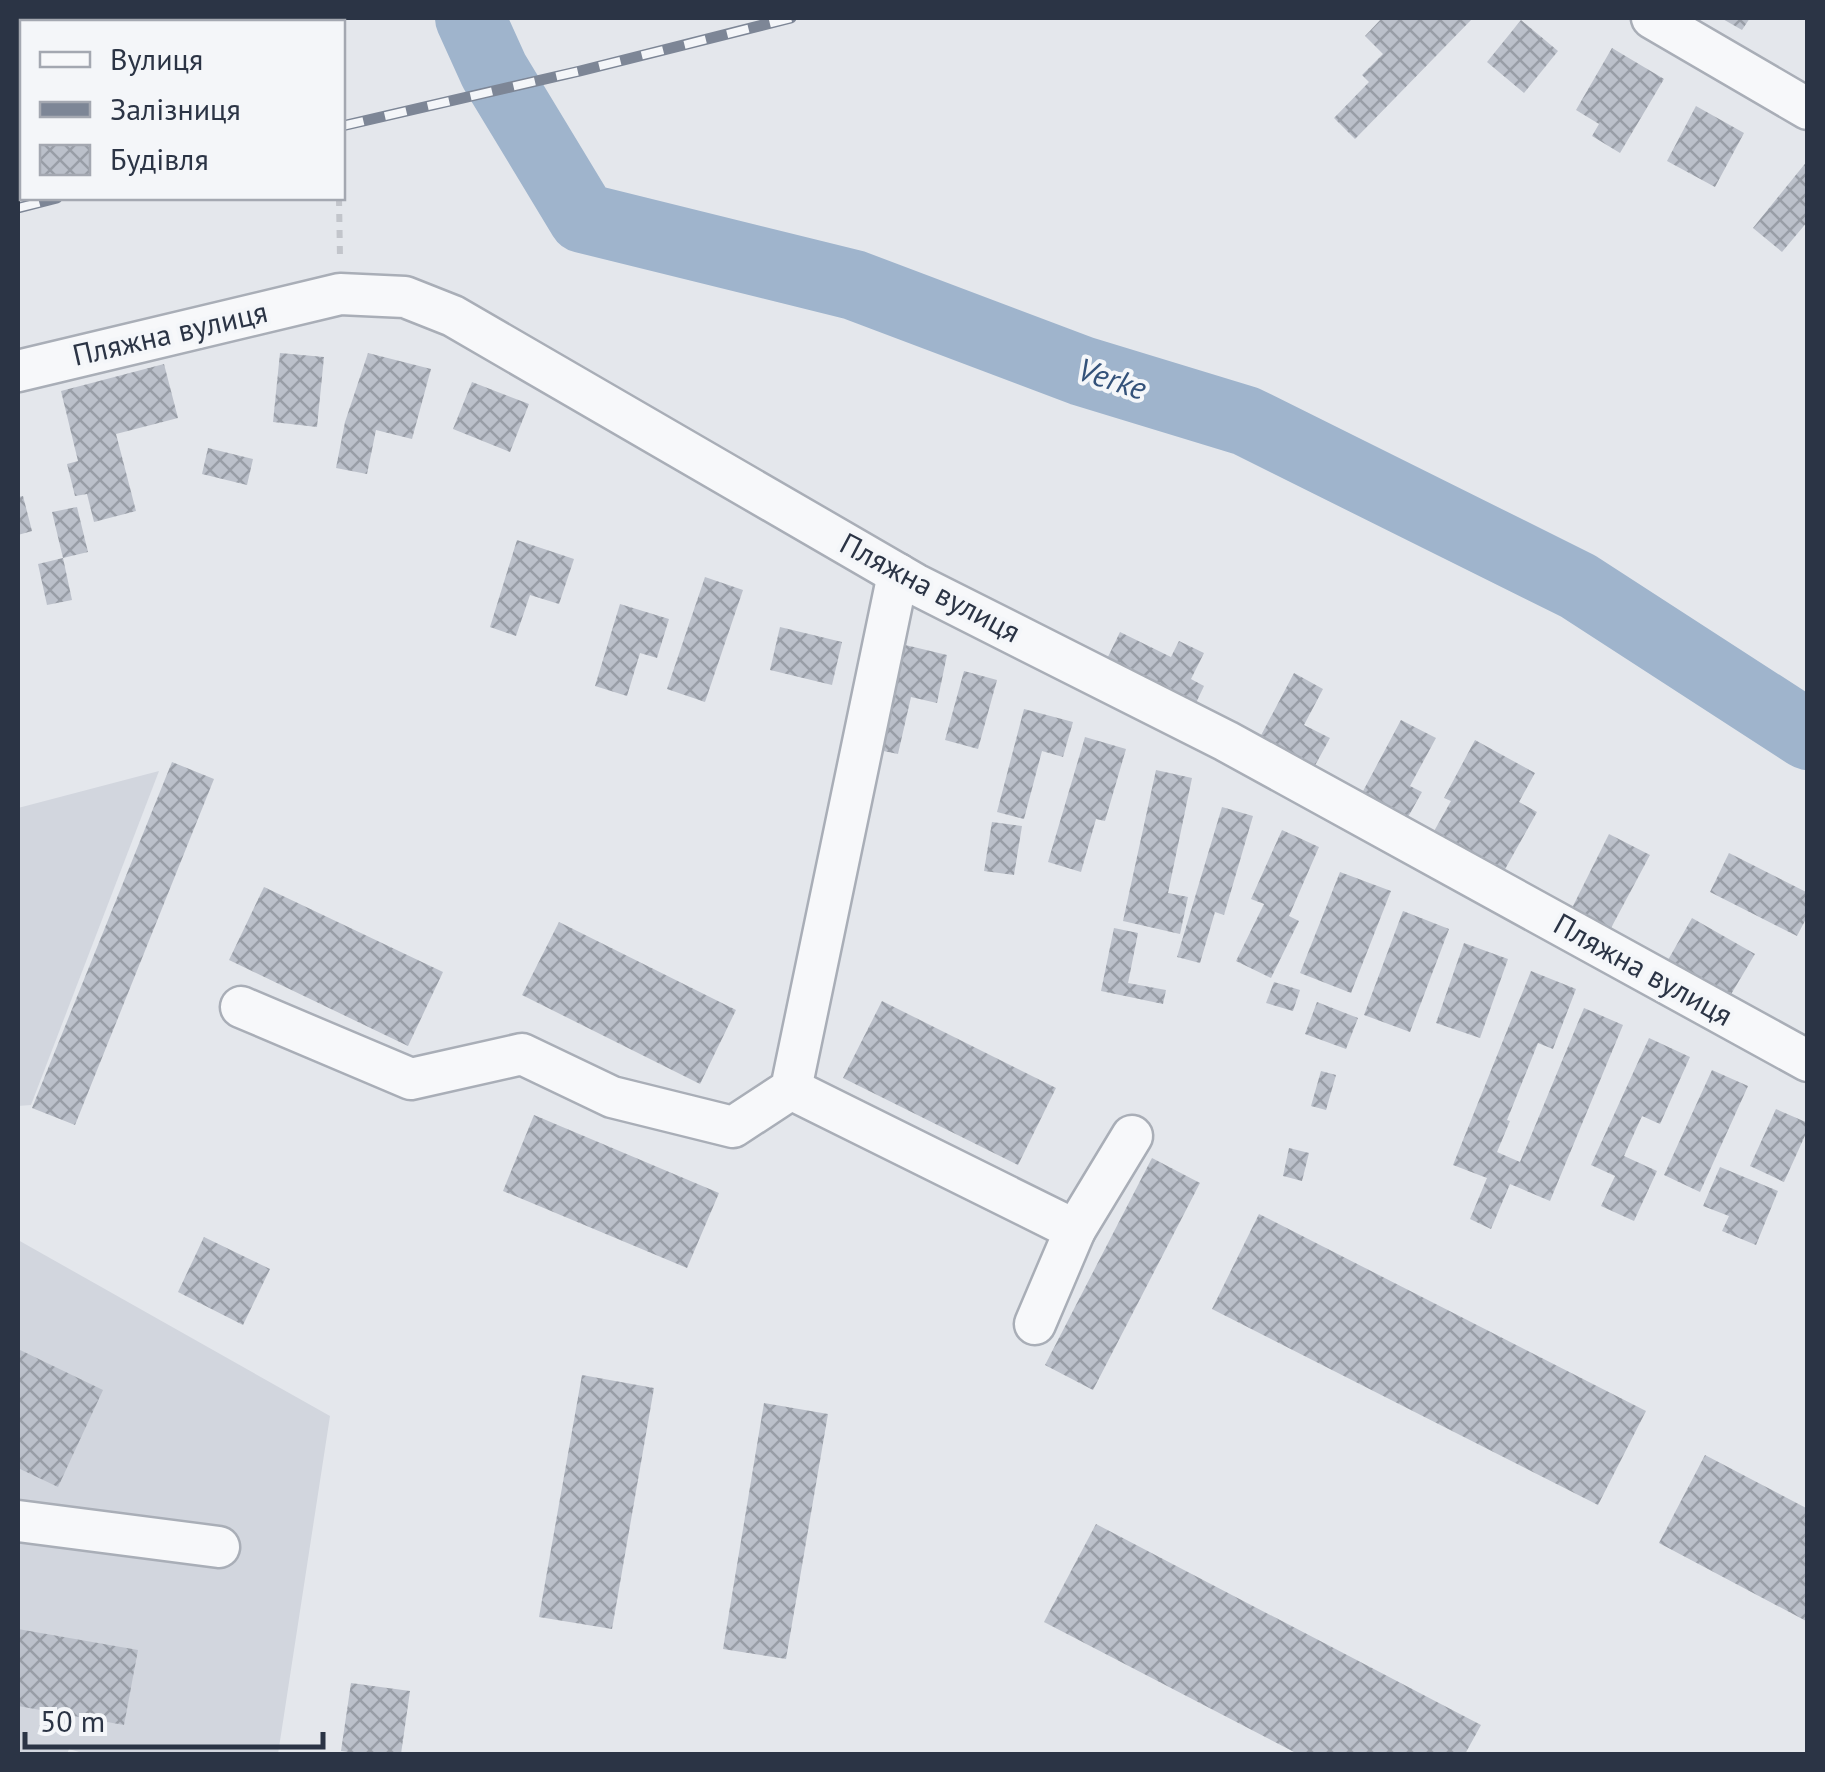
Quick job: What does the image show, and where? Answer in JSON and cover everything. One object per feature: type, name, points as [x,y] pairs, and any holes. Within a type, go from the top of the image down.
[{"type":"street","points":[[1652,18],[1808,109]]},
{"type":"street","name":"Пляжна вулиця","points":[[18,371],[340,294],[405,296],[453,316],[898,574],[1226,741],[1808,1060]]},
{"type":"street","points":[[242,1007],[411,1080],[522,1054],[612,1097],[733,1127],[790,1089],[898,574]]},
{"type":"street","points":[[790,1089],[1075,1230]]},
{"type":"street","points":[[1035,1324],[1075,1230],[1132,1136]]},
{"type":"street","points":[[18,1521],[218,1547]]},
{"type":"path","points":[[339,200],[340,294]]},
{"type":"shaded area","points":[[159,771],[31,1105],[18,1106],[18,808]]},
{"type":"shaded area","points":[[18,1240],[330,1416],[278,1754],[86,1754],[69,1749],[67,1754],[18,1754]]},
{"type":"building","points":[[1382,18],[1473,18],[1355,139],[1334,118],[1369,82],[1362,75],[1383,54],[1365,36]]},
{"type":"building","points":[[1721,18],[1750,18],[1742,30]]},
{"type":"building","points":[[1521,20],[1558,51],[1524,93],[1487,62]]},
{"type":"building","points":[[1612,48],[1664,79],[1620,153],[1592,136],[1599,124],[1576,110]]},
{"type":"building","points":[[1696,106],[1744,133],[1715,187],[1667,161]]},
{"type":"building","points":[[1808,160],[1808,221],[1782,252],[1753,228]]},
{"type":"building","points":[[280,353],[324,357],[317,427],[273,422]]},
{"type":"building","points":[[368,353],[431,369],[412,439],[376,430],[367,474],[336,468],[345,422]]},
{"type":"building","points":[[164,364],[178,418],[116,434],[136,511],[94,522],[87,494],[75,496],[67,464],[78,461],[61,391]]},
{"type":"building","points":[[472,382],[529,404],[510,452],[453,429]]},
{"type":"building","points":[[208,448],[253,459],[247,485],[202,474]]},
{"type":"building","points":[[23,496],[32,531],[18,535],[18,497]]},
{"type":"building","points":[[77,507],[88,552],[63,558],[52,512]]},
{"type":"building","points":[[517,540],[574,559],[559,604],[530,595],[516,636],[490,627]]},
{"type":"building","points":[[63,558],[72,600],[47,605],[38,564]]},
{"type":"building","points":[[705,577],[743,590],[705,702],[667,689]]},
{"type":"building","points":[[620,604],[669,619],[657,658],[640,653],[627,696],[595,686]]},
{"type":"building","points":[[780,627],[842,642],[832,685],[770,670]]},
{"type":"building","points":[[1120,632],[1171,657],[1179,641],[1204,653],[1191,679],[1204,686],[1194,707],[1105,663]]},
{"type":"building","points":[[893,642],[947,655],[937,703],[911,697],[898,754],[869,748]]},
{"type":"building","points":[[964,671],[997,680],[978,749],[945,740]]},
{"type":"building","points":[[1294,673],[1323,689],[1304,725],[1330,738],[1312,771],[1257,743]]},
{"type":"building","points":[[1024,709],[1073,722],[1063,757],[1042,751],[1024,819],[997,812]]},
{"type":"building","points":[[1401,720],[1436,738],[1410,786],[1422,792],[1408,817],[1362,793]]},
{"type":"building","points":[[1085,737],[1126,749],[1105,821],[1096,819],[1081,872],[1048,862]]},
{"type":"building","points":[[1475,740],[1535,773],[1519,802],[1537,812],[1504,871],[1433,833],[1451,801],[1444,798]]},
{"type":"building","points":[[172,762],[214,779],[75,1125],[32,1108]]},
{"type":"building","points":[[1156,770],[1192,778],[1168,893],[1188,897],[1180,934],[1123,921]]},
{"type":"building","points":[[1222,807],[1253,816],[1224,915],[1215,912],[1200,963],[1177,957]]},
{"type":"building","points":[[992,822],[1022,826],[1014,875],[984,871]]},
{"type":"building","points":[[1282,830],[1319,847],[1289,916],[1299,921],[1271,978],[1236,961],[1264,904],[1251,899]]},
{"type":"building","points":[[1609,834],[1650,855],[1611,928],[1572,908]]},
{"type":"building","points":[[1729,853],[1808,893],[1808,915],[1797,936],[1710,892]]},
{"type":"building","points":[[1340,872],[1391,891],[1351,993],[1300,973]]},
{"type":"building","points":[[264,887],[443,972],[408,1046],[229,960]]},
{"type":"building","points":[[1403,911],[1449,929],[1410,1032],[1364,1015]]},
{"type":"building","points":[[1692,918],[1755,954],[1730,996],[1668,960]]},
{"type":"building","points":[[559,922],[736,1010],[700,1084],[522,995]]},
{"type":"building","points":[[1114,928],[1138,933],[1128,983],[1166,990],[1163,1004],[1101,991]]},
{"type":"building","points":[[1464,943],[1508,959],[1480,1038],[1436,1023]]},
{"type":"building","points":[[1531,971],[1576,989],[1553,1049],[1538,1043],[1497,1152],[1520,1162],[1584,1008],[1623,1025],[1550,1201],[1510,1184],[1491,1229],[1470,1219],[1487,1178],[1453,1165]]},
{"type":"building","points":[[1274,982],[1300,990],[1293,1011],[1266,1003]]},
{"type":"building","points":[[882,1001],[1056,1088],[1018,1165],[843,1078]]},
{"type":"building","points":[[1317,1002],[1358,1018],[1346,1049],[1305,1034]]},
{"type":"building","points":[[1649,1038],[1690,1057],[1660,1124],[1642,1116],[1624,1156],[1657,1171],[1634,1221],[1601,1206],[1615,1176],[1591,1165]]},
{"type":"building","points":[[1712,1070],[1748,1086],[1700,1192],[1664,1175]]},
{"type":"building","points":[[1321,1071],[1336,1075],[1326,1110],[1311,1106]]},
{"type":"building","points":[[1776,1109],[1808,1123],[1784,1182],[1750,1166]]},
{"type":"building","points":[[534,1115],[719,1193],[687,1268],[503,1191]]},
{"type":"building","points":[[1289,1148],[1309,1153],[1302,1181],[1283,1176]]},
{"type":"building","points":[[1152,1158],[1200,1183],[1093,1390],[1045,1365]]},
{"type":"building","points":[[1720,1167],[1778,1191],[1756,1245],[1722,1231],[1729,1216],[1703,1206]]},
{"type":"building","points":[[1259,1214],[1646,1411],[1598,1505],[1212,1309]]},
{"type":"building","points":[[204,1237],[270,1269],[243,1325],[178,1292]]},
{"type":"building","points":[[18,1349],[103,1390],[58,1487],[18,1468]]},
{"type":"building","points":[[582,1375],[654,1388],[612,1629],[539,1617]]},
{"type":"building","points":[[764,1403],[828,1414],[786,1659],[723,1649]]},
{"type":"building","points":[[1705,1455],[1808,1509],[1808,1622],[1659,1543]]},
{"type":"building","points":[[1096,1524],[1481,1725],[1465,1754],[1298,1754],[1044,1622]]},
{"type":"building","points":[[18,1629],[138,1650],[124,1725],[18,1706]]},
{"type":"building","points":[[351,1683],[410,1691],[401,1754],[341,1751]]},
{"type":"waterway","name":"Verke","points":[[470,18],[494,71],[583,218],[854,285],[1082,371],[1246,421],[1578,586],[1808,735]]},
{"type":"railway","points":[[345,125],[791,18]]},
{"type":"railway","points":[[18,208],[49,200]]}]
